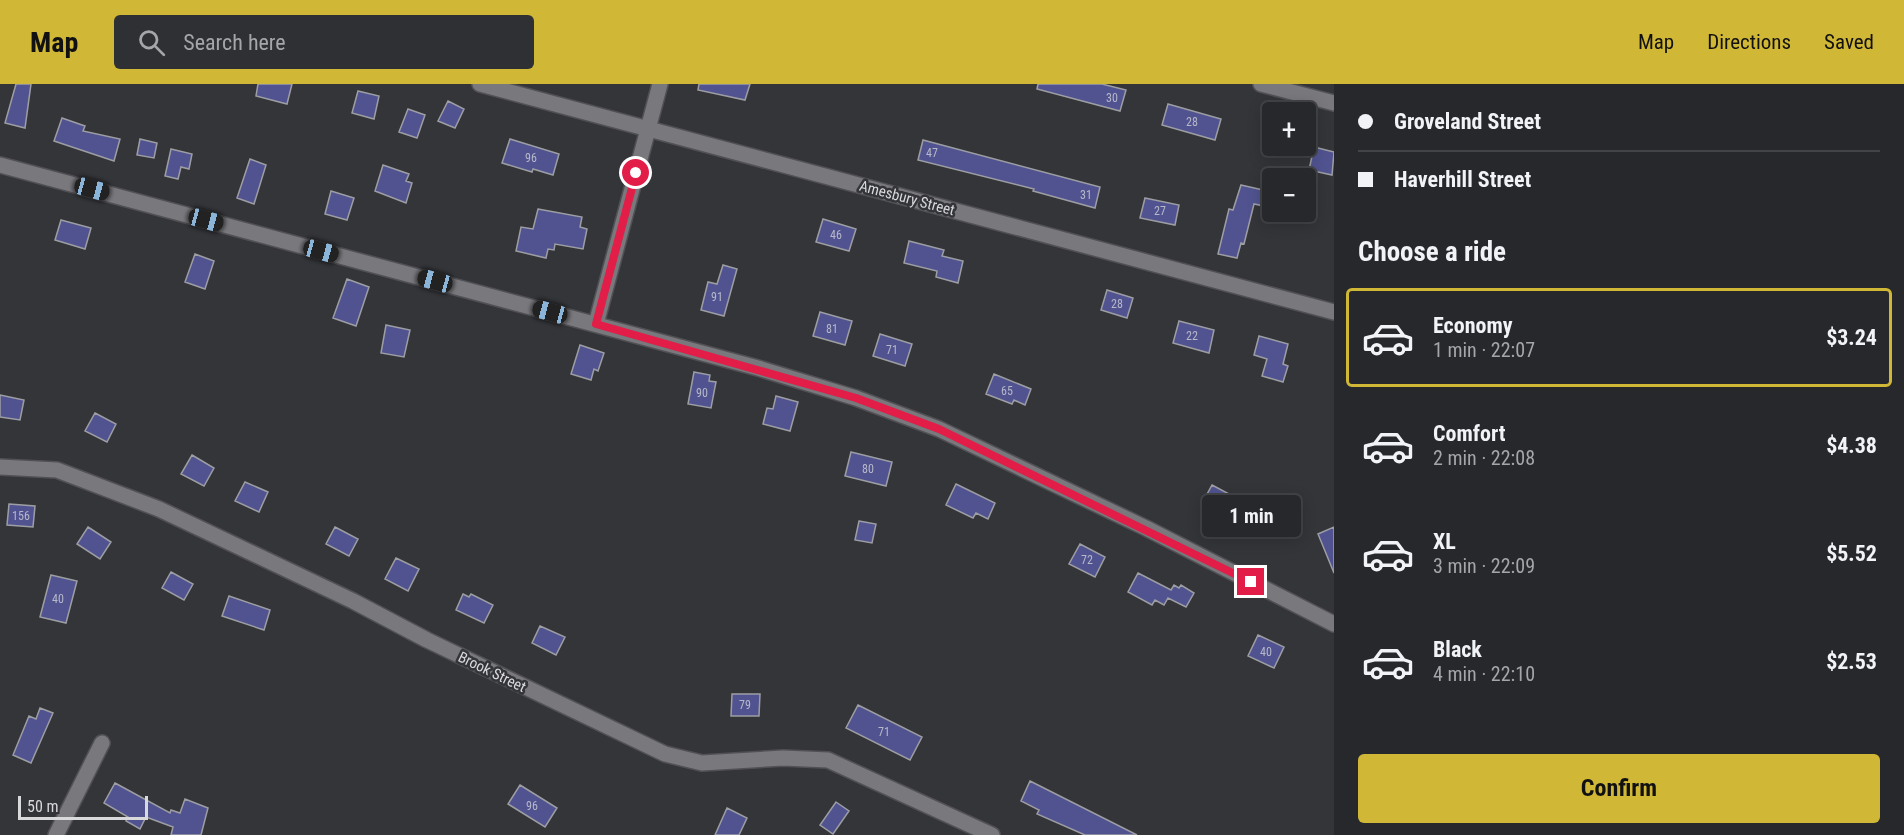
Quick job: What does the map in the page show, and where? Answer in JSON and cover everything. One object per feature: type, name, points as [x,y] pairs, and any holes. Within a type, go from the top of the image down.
[{"type":"street","name":"Amesbury Street","points":[[480,84],[1334,312]]},
{"type":"street","points":[[596,324],[660,84]]},
{"type":"street","points":[[1261,84],[1334,103]]},
{"type":"street","points":[[0,165],[596,324],[856,398],[939,429],[1146,528],[1334,624]]},
{"type":"street","name":"Brook Street","points":[[0,467],[57,470],[159,509],[353,600],[437,645],[665,754],[702,763],[783,758],[828,760],[992,835]]},
{"type":"street","points":[[56,835],[102,743]]},
{"type":"building","points":[[16,84],[31,84],[25,128],[5,123]]},
{"type":"building","points":[[258,84],[292,84],[287,104],[256,96]]},
{"type":"building","points":[[699,84],[750,84],[745,100],[698,90]]},
{"type":"building","points":[[1038,84],[1102,84],[1126,90],[1120,111],[1037,89]]},
{"type":"building","points":[[358,91],[379,96],[374,119],[352,113]]},
{"type":"building","points":[[448,101],[464,109],[455,128],[438,121]]},
{"type":"building","points":[[1168,104],[1221,119],[1215,140],[1162,125]]},
{"type":"building","points":[[408,109],[425,115],[417,138],[399,132]]},
{"type":"building","points":[[62,118],[85,126],[83,131],[120,139],[114,161],[54,141]]},
{"type":"building","points":[[140,139],[157,143],[154,158],[137,155]]},
{"type":"building","points":[[510,139],[559,154],[553,175],[533,169],[532,172],[502,163]]},
{"type":"building","points":[[923,140],[1100,187],[1095,208],[1033,191],[1034,189],[918,160]]},
{"type":"building","points":[[1316,148],[1334,152],[1332,175],[1316,172],[1316,168],[1309,168],[1312,156],[1316,156]]},
{"type":"building","points":[[171,149],[192,154],[189,169],[181,167],[178,179],[165,176]]},
{"type":"building","points":[[250,159],[266,165],[254,204],[237,198]]},
{"type":"building","points":[[383,165],[409,174],[406,181],[412,183],[406,203],[375,191]]},
{"type":"building","points":[[1241,185],[1262,190],[1262,206],[1254,204],[1244,244],[1241,243],[1237,258],[1218,254],[1229,209],[1233,210]]},
{"type":"building","points":[[331,191],[354,198],[347,220],[325,214]]},
{"type":"building","points":[[1145,198],[1179,205],[1175,225],[1140,218]]},
{"type":"building","points":[[538,209],[582,217],[580,227],[587,229],[583,249],[555,244],[554,250],[548,249],[546,258],[516,251],[521,227],[533,229]]},
{"type":"building","points":[[823,219],[856,229],[849,251],[816,242]]},
{"type":"building","points":[[61,220],[91,228],[85,249],[55,240]]},
{"type":"building","points":[[909,241],[944,250],[942,256],[963,261],[958,283],[936,277],[937,271],[904,263]]},
{"type":"building","points":[[195,254],[214,261],[205,289],[185,282]]},
{"type":"building","points":[[723,265],[737,269],[724,316],[701,310],[708,282],[717,284]]},
{"type":"building","points":[[347,279],[369,287],[356,326],[333,318]]},
{"type":"building","points":[[1107,290],[1133,298],[1127,318],[1101,310]]},
{"type":"building","points":[[820,312],[852,321],[845,345],[813,336]]},
{"type":"building","points":[[1179,321],[1214,330],[1209,353],[1173,343]]},
{"type":"building","points":[[386,325],[410,330],[404,357],[381,353]]},
{"type":"building","points":[[880,334],[912,344],[905,366],[873,356]]},
{"type":"building","points":[[1259,336],[1288,344],[1283,364],[1288,366],[1283,382],[1262,376],[1267,359],[1254,355]]},
{"type":"building","points":[[580,345],[604,353],[598,371],[594,369],[591,380],[571,374]]},
{"type":"building","points":[[694,372],[710,375],[709,381],[716,382],[711,408],[688,404]]},
{"type":"building","points":[[994,374],[1031,389],[1025,405],[1014,400],[1012,404],[986,394]]},
{"type":"building","points":[[0,395],[24,400],[20,420],[0,417]]},
{"type":"building","points":[[776,396],[798,402],[790,431],[763,424],[767,408],[773,409]]},
{"type":"building","points":[[95,413],[116,424],[107,442],[85,431]]},
{"type":"building","points":[[851,452],[892,462],[886,486],[845,476]]},
{"type":"building","points":[[192,455],[214,468],[204,486],[181,474]]},
{"type":"building","points":[[245,482],[268,492],[259,512],[235,501]]},
{"type":"building","points":[[956,484],[995,503],[988,519],[976,513],[973,518],[946,505]]},
{"type":"building","points":[[1212,485],[1248,504],[1236,527],[1209,513],[1214,503],[1205,498]]},
{"type":"building","points":[[9,504],[35,506],[33,527],[7,525]]},
{"type":"building","points":[[859,521],[876,524],[872,543],[855,540]]},
{"type":"building","points":[[88,527],[111,542],[100,559],[77,544]]},
{"type":"building","points":[[335,527],[358,539],[349,556],[326,544]]},
{"type":"building","points":[[1334,527],[1334,573],[1318,534]]},
{"type":"building","points":[[1080,544],[1105,557],[1095,577],[1069,564]]},
{"type":"building","points":[[396,558],[419,569],[408,591],[385,579]]},
{"type":"building","points":[[171,572],[193,584],[184,600],[162,588]]},
{"type":"building","points":[[1138,573],[1171,590],[1174,585],[1179,588],[1181,585],[1194,593],[1186,607],[1168,598],[1164,605],[1155,600],[1152,605],[1128,592]]},
{"type":"building","points":[[51,575],[77,581],[66,623],[40,617]]},
{"type":"building","points":[[463,594],[469,597],[471,594],[493,605],[484,623],[456,610]]},
{"type":"building","points":[[229,596],[270,610],[264,630],[222,616]]},
{"type":"building","points":[[540,626],[565,637],[556,655],[532,643]]},
{"type":"building","points":[[1258,635],[1284,647],[1274,668],[1248,656]]},
{"type":"building","points":[[732,694],[760,694],[759,716],[731,716]]},
{"type":"building","points":[[858,705],[922,737],[910,760],[846,728]]},
{"type":"building","points":[[40,708],[53,713],[31,763],[13,755],[29,716],[36,719]]},
{"type":"building","points":[[1030,781],[1137,835],[1085,835],[1037,814],[1039,810],[1021,801]]},
{"type":"building","points":[[115,783],[170,813],[171,810],[180,813],[185,799],[208,808],[201,835],[171,835],[173,827],[146,817],[140,829],[126,821],[128,817],[104,803]]},
{"type":"building","points":[[520,785],[557,808],[545,827],[508,804]]},
{"type":"building","points":[[836,802],[849,811],[833,834],[820,825]]},
{"type":"building","points":[[727,808],[747,818],[739,835],[715,835]]},
{"type":"route","points":[[636,173],[596,324],[758,368],[856,398],[939,429],[1146,528],[1251,582]]}]
